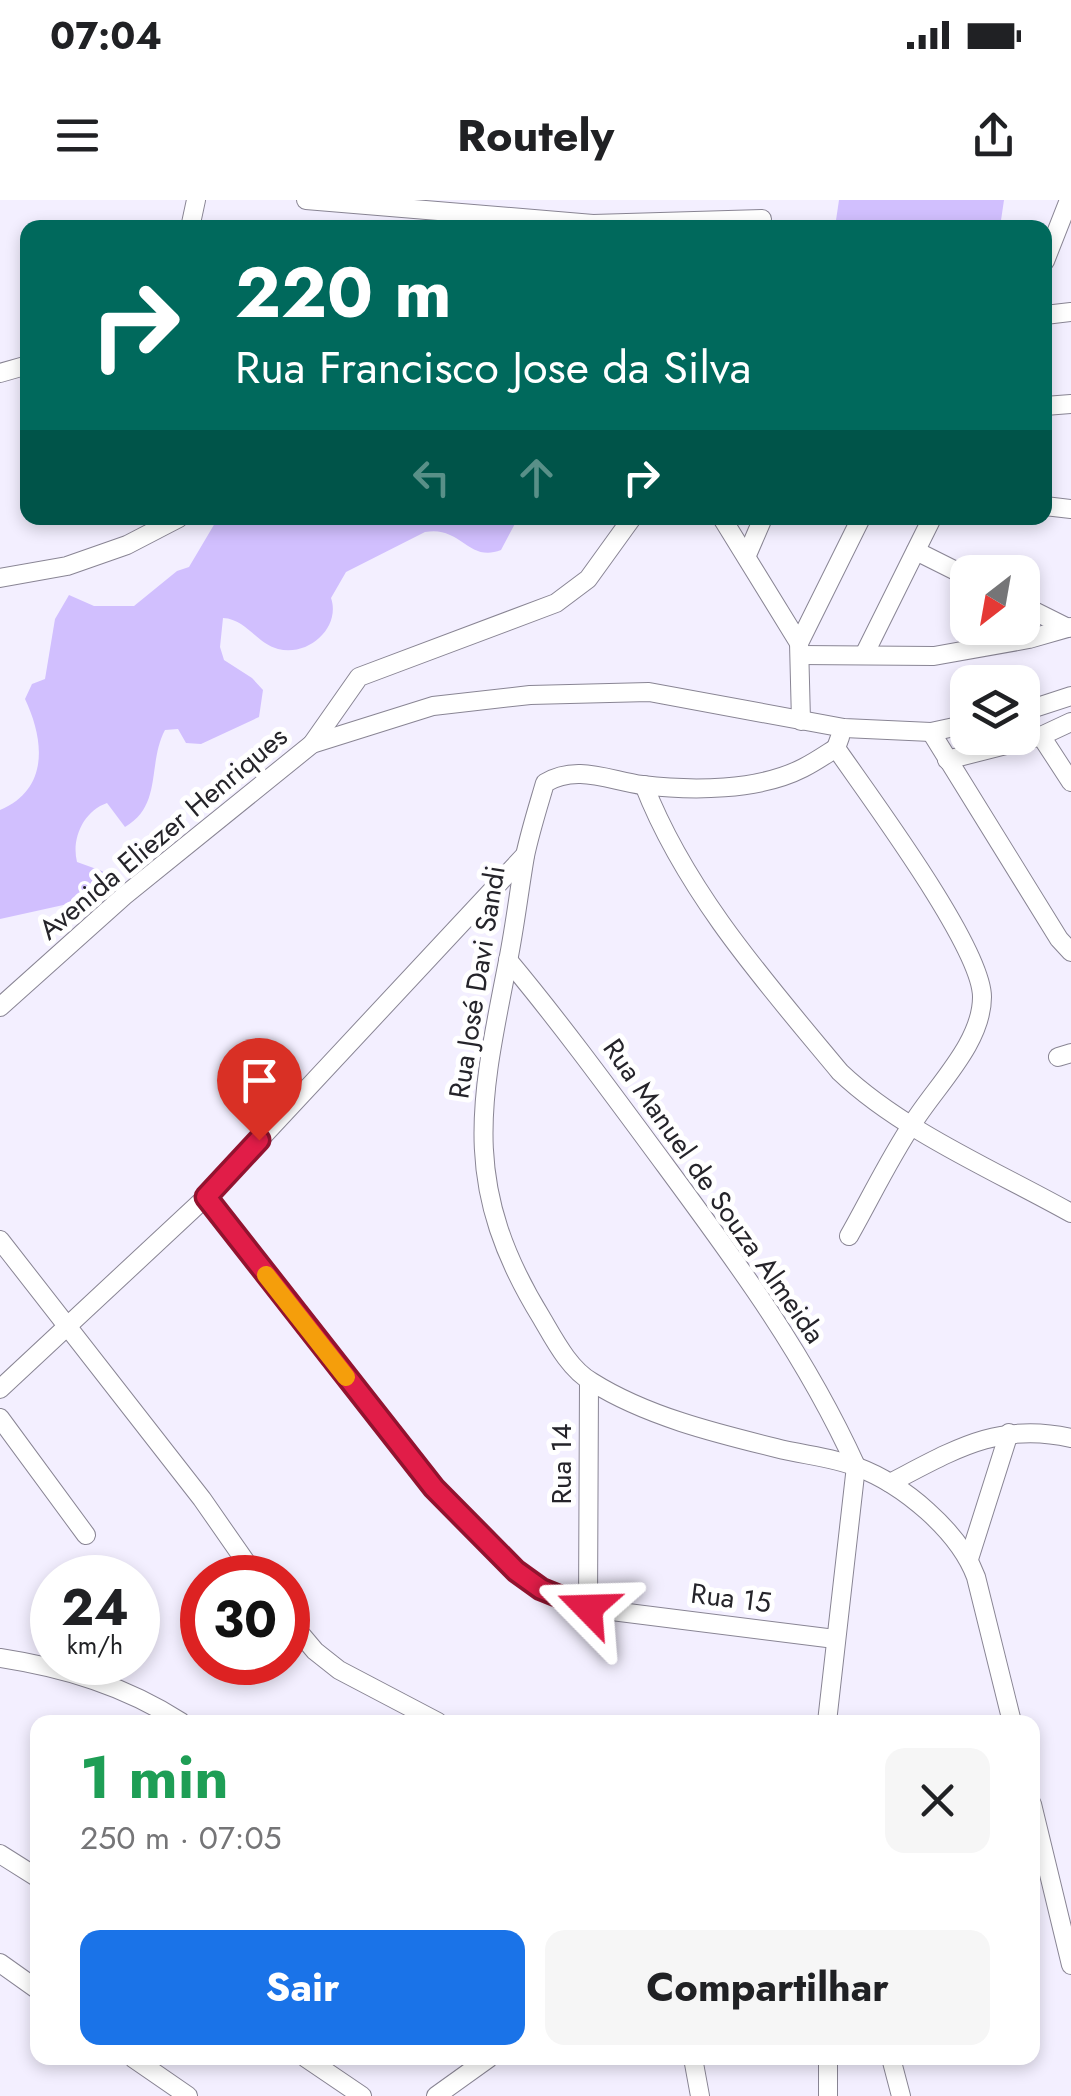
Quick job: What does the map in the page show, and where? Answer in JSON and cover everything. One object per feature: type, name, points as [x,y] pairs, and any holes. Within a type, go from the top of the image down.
[{"type":"street","points":[[316,201],[526,220]]},
{"type":"street","points":[[1052,245],[1068,209]]},
{"type":"street","points":[[0,578],[67,566],[164,525]]},
{"type":"street","points":[[312,744],[359,677],[556,603],[588,579],[627,525]]},
{"type":"street","points":[[727,525],[800,649]]},
{"type":"street","points":[[747,554],[761,525]]},
{"type":"street","points":[[801,721],[800,649],[858,525]]},
{"type":"street","points":[[864,655],[929,525]]},
{"type":"street","points":[[916,551],[950,568]]},
{"type":"street","points":[[1040,614],[1069,628]]},
{"type":"street","points":[[800,649],[934,656],[1069,628]]},
{"type":"street","name":"Avenida Eliezer Henriques","points":[[0,1007],[124,896],[312,744],[433,706],[530,695],[649,692],[844,728],[930,732],[950,728]]},
{"type":"street","points":[[1040,706],[1071,696]]},
{"type":"street","points":[[948,760],[1041,736],[1071,722]]},
{"type":"street","points":[[844,728],[836,748],[802,768],[760,782],[718,787],[644,785],[667,839],[710,906],[789,1011],[856,1087],[911,1124],[1071,1212]]},
{"type":"street","points":[[930,732],[1059,939],[1071,952]]},
{"type":"street","points":[[1041,736],[1071,782]]},
{"type":"street","points":[[836,748],[952,922],[977,970],[982,998],[970,1040],[911,1124],[850,1236]]},
{"type":"street","name":"Rua José Davi Sandi","points":[[644,785],[583,773],[560,774],[545,783],[526,854],[486,1070],[482,1158],[501,1237],[534,1306],[562,1351],[589,1381],[688,1423],[856,1466],[890,1483],[940,1523],[969,1558]]},
{"type":"street","points":[[0,1389],[206,1197],[526,854]]},
{"type":"street","name":"Rua Manuel de Souza Almeida","points":[[508,960],[566,1031],[763,1298],[826,1401],[856,1466]]},
{"type":"street","name":"Rua 15","points":[[206,1197],[434,1488],[516,1571],[541,1589],[588,1608],[835,1639]]},
{"type":"street","points":[[0,1240],[202,1499],[241,1555]]},
{"type":"street","name":"Rua 14","points":[[588,1608],[589,1381]]},
{"type":"street","points":[[0,1418],[86,1534]]},
{"type":"street","points":[[1010,1433],[969,1558],[1010,1715]]},
{"type":"street","points":[[890,1483],[964,1445],[1010,1433],[1071,1438]]},
{"type":"street","points":[[828,1715],[856,1466]]},
{"type":"street","points":[[310,1646],[338,1670],[425,1715]]},
{"type":"street","points":[[0,1658],[68,1670],[110,1684],[170,1715]]},
{"type":"street","points":[[1040,1835],[1070,1953]]},
{"type":"street","points":[[0,1854],[30,1873]]},
{"type":"street","points":[[0,1964],[30,1985]]},
{"type":"street","points":[[143,2065],[188,2096]]},
{"type":"street","points":[[316,2065],[362,2096]]},
{"type":"street","points":[[436,2096],[479,2065]]},
{"type":"street","points":[[694,2065],[700,2096]]},
{"type":"street","points":[[828,2065],[828,2096]]},
{"type":"street","points":[[893,2065],[901,2096]]},
{"type":"shaded area","points":[[839,200],[1004,200],[1001,220],[836,220]]},
{"type":"shaded area","points":[[214,525],[514,525],[501,550],[480,552],[447,534],[425,532],[346,572],[331,598],[333,609],[327,629],[301,648],[270,646],[238,622],[223,618],[220,647],[224,660],[263,690],[259,717],[201,744],[186,743],[178,729],[165,730],[156,756],[150,796],[137,818],[125,827],[107,803],[92,812],[78,835],[77,862],[115,880],[95,898],[0,919],[0,810],[16,801],[35,776],[39,746],[25,699],[32,684],[45,679],[55,619],[69,595],[94,606],[134,606],[177,571],[189,567]]},
{"type":"slow traffic","points":[[266,1275],[346,1377]]},
{"type":"route","points":[[259,1140],[206,1197],[434,1488],[516,1571],[541,1589],[588,1608]]}]
